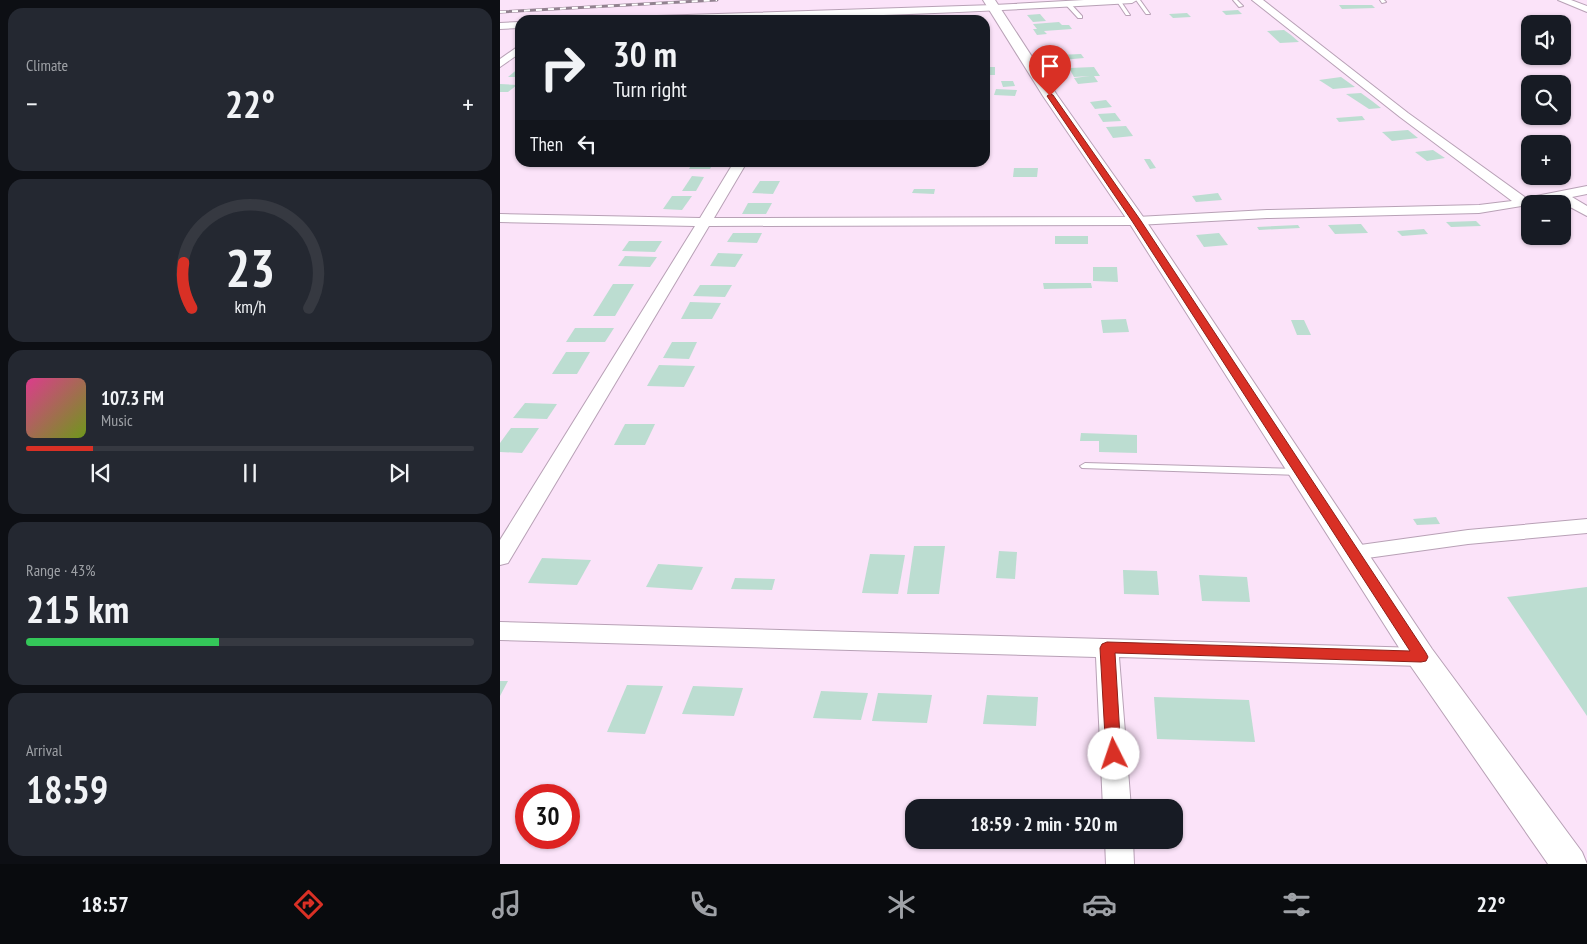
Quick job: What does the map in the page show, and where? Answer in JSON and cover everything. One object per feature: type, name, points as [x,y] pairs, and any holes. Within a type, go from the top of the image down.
[{"type":"street","points":[[849,15],[991,4],[1068,4],[1132,0]]},
{"type":"street","points":[[1256,0],[1404,115],[1521,201]]},
{"type":"street","points":[[1563,0],[1587,10]]},
{"type":"street","points":[[991,4],[1050,96],[1137,221],[1421,657],[1569,864]]},
{"type":"street","points":[[500,26],[515,25]]},
{"type":"street","points":[[500,64],[515,52]]},
{"type":"street","points":[[500,558],[738,167]]},
{"type":"street","points":[[1558,195],[1587,190]]},
{"type":"street","points":[[500,218],[704,222],[1137,221],[1267,214],[1479,209],[1521,203]]},
{"type":"street","points":[[1571,203],[1587,212]]},
{"type":"street","points":[[1353,553],[1468,537],[1587,526]]},
{"type":"street","points":[[500,631],[1421,657]]},
{"type":"street","points":[[1107,648],[1116,799]]},
{"type":"street","points":[[1119,849],[1120,864]]},
{"type":"lane","points":[[1138,0],[1148,13]]},
{"type":"lane","points":[[1235,0],[1241,6]]},
{"type":"lane","points":[[1118,1],[1128,14]]},
{"type":"lane","points":[[1068,4],[1080,17]]},
{"type":"lane","points":[[1084,466],[1300,472]]},
{"type":"building","points":[[1339,5],[1372,5],[1375,8],[1342,9]]},
{"type":"building","points":[[1238,10],[1242,14],[1226,15],[1222,11]]},
{"type":"building","points":[[1187,13],[1191,17],[1173,18],[1169,14]]},
{"type":"building","points":[[1040,14],[1046,21],[1033,22],[1027,15]]},
{"type":"building","points":[[1059,22],[1062,25],[1069,25],[1072,29],[1044,31],[1047,34],[1037,35],[1033,29],[1037,29],[1033,24]]},
{"type":"building","points":[[1284,30],[1299,42],[1280,43],[1267,31]]},
{"type":"building","points":[[1081,54],[1084,58],[1062,60],[1058,55]]},
{"type":"building","points":[[990,67],[995,67],[995,75],[990,75]]},
{"type":"building","points":[[1094,67],[1100,76],[1094,76],[1098,82],[1078,84],[1074,78],[1090,76],[1074,77],[1069,68]]},
{"type":"building","points":[[515,71],[515,77],[508,77]]},
{"type":"building","points":[[1341,77],[1355,87],[1333,89],[1319,80]]},
{"type":"building","points":[[1001,81],[1013,81],[1015,86],[1003,87]]},
{"type":"building","points":[[500,84],[515,85],[508,92],[500,92]]},
{"type":"building","points":[[996,89],[1017,90],[1015,96],[994,95]]},
{"type":"building","points":[[1361,93],[1381,108],[1369,109],[1346,94]]},
{"type":"building","points":[[1106,100],[1112,107],[1095,109],[1090,102]]},
{"type":"building","points":[[1115,113],[1121,121],[1103,122],[1098,114]]},
{"type":"building","points":[[1362,116],[1365,120],[1339,122],[1336,118]]},
{"type":"building","points":[[1126,126],[1133,136],[1113,138],[1106,127]]},
{"type":"building","points":[[1408,130],[1418,138],[1392,141],[1382,132]]},
{"type":"building","points":[[1433,150],[1445,158],[1427,161],[1415,152]]},
{"type":"building","points":[[1144,159],[1150,159],[1156,168],[1150,169]]},
{"type":"building","points":[[690,167],[711,167],[710,169],[689,169]]},
{"type":"building","points":[[1014,168],[1038,168],[1037,177],[1013,177]]},
{"type":"building","points":[[692,176],[704,177],[696,191],[682,191]]},
{"type":"building","points":[[760,181],[780,181],[773,194],[752,193]]},
{"type":"building","points":[[914,189],[935,189],[934,194],[912,193]]},
{"type":"building","points":[[1218,193],[1222,200],[1196,202],[1192,196]]},
{"type":"building","points":[[672,196],[692,196],[682,210],[663,209]]},
{"type":"building","points":[[748,203],[772,203],[766,214],[742,214]]},
{"type":"building","points":[[1476,221],[1481,226],[1451,227],[1446,222]]},
{"type":"building","points":[[1361,224],[1368,233],[1335,234],[1328,225]]},
{"type":"building","points":[[1298,225],[1300,228],[1259,230],[1257,227]]},
{"type":"building","points":[[1424,229],[1428,234],[1402,236],[1397,231]]},
{"type":"building","points":[[733,233],[762,233],[757,243],[727,242]]},
{"type":"building","points":[[1219,233],[1228,245],[1204,247],[1196,235]]},
{"type":"building","points":[[1055,236],[1088,236],[1088,244],[1055,244]]},
{"type":"building","points":[[629,241],[662,241],[655,252],[622,251]]},
{"type":"building","points":[[718,253],[743,254],[735,267],[710,266]]},
{"type":"building","points":[[625,256],[657,257],[650,267],[618,266]]},
{"type":"building","points":[[1093,267],[1117,267],[1118,282],[1093,281]]},
{"type":"building","points":[[1043,283],[1091,283],[1092,288],[1044,289]]},
{"type":"building","points":[[613,284],[634,284],[615,316],[593,316]]},
{"type":"building","points":[[700,285],[732,285],[725,297],[693,296]]},
{"type":"building","points":[[690,302],[721,303],[712,319],[681,319]]},
{"type":"building","points":[[1126,319],[1129,332],[1103,333],[1101,320]]},
{"type":"building","points":[[1291,320],[1304,320],[1311,335],[1297,335]]},
{"type":"building","points":[[575,328],[614,328],[605,342],[566,342]]},
{"type":"building","points":[[672,342],[697,342],[689,359],[663,358]]},
{"type":"building","points":[[566,352],[590,352],[577,374],[552,374]]},
{"type":"building","points":[[659,365],[695,366],[684,387],[647,386]]},
{"type":"building","points":[[525,403],[557,404],[547,419],[513,418]]},
{"type":"building","points":[[625,424],[655,424],[645,445],[614,445]]},
{"type":"building","points":[[511,428],[539,428],[522,453],[500,452],[500,443]]},
{"type":"building","points":[[1081,433],[1137,435],[1137,453],[1099,452],[1099,441],[1080,441]]},
{"type":"building","points":[[1436,517],[1440,524],[1417,525],[1413,519]]},
{"type":"building","points":[[914,546],[945,546],[939,594],[907,594]]},
{"type":"building","points":[[999,551],[1017,552],[1015,579],[996,578]]},
{"type":"building","points":[[870,554],[905,555],[898,594],[862,593]]},
{"type":"building","points":[[542,558],[591,560],[577,585],[528,583]]},
{"type":"building","points":[[658,564],[703,567],[692,590],[646,587]]},
{"type":"building","points":[[1123,570],[1157,571],[1159,595],[1124,594]]},
{"type":"building","points":[[1199,575],[1247,577],[1250,602],[1202,601]]},
{"type":"building","points":[[735,578],[775,579],[772,590],[731,589]]},
{"type":"building","points":[[1587,587],[1587,716],[1507,597]]},
{"type":"building","points":[[500,681],[508,681],[500,696]]},
{"type":"building","points":[[627,685],[663,686],[645,734],[607,732]]},
{"type":"building","points":[[693,686],[743,688],[734,716],[682,714]]},
{"type":"building","points":[[821,691],[868,693],[861,720],[813,718]]},
{"type":"building","points":[[878,693],[932,695],[927,723],[872,721]]},
{"type":"building","points":[[987,695],[1038,697],[1036,726],[983,724]]},
{"type":"building","points":[[1154,697],[1249,700],[1255,742],[1157,739]]},
{"type":"railway","points":[[500,12],[717,0]]},
{"type":"route","points":[[1050,96],[1137,221],[1421,657],[1107,648],[1114,754]]}]
